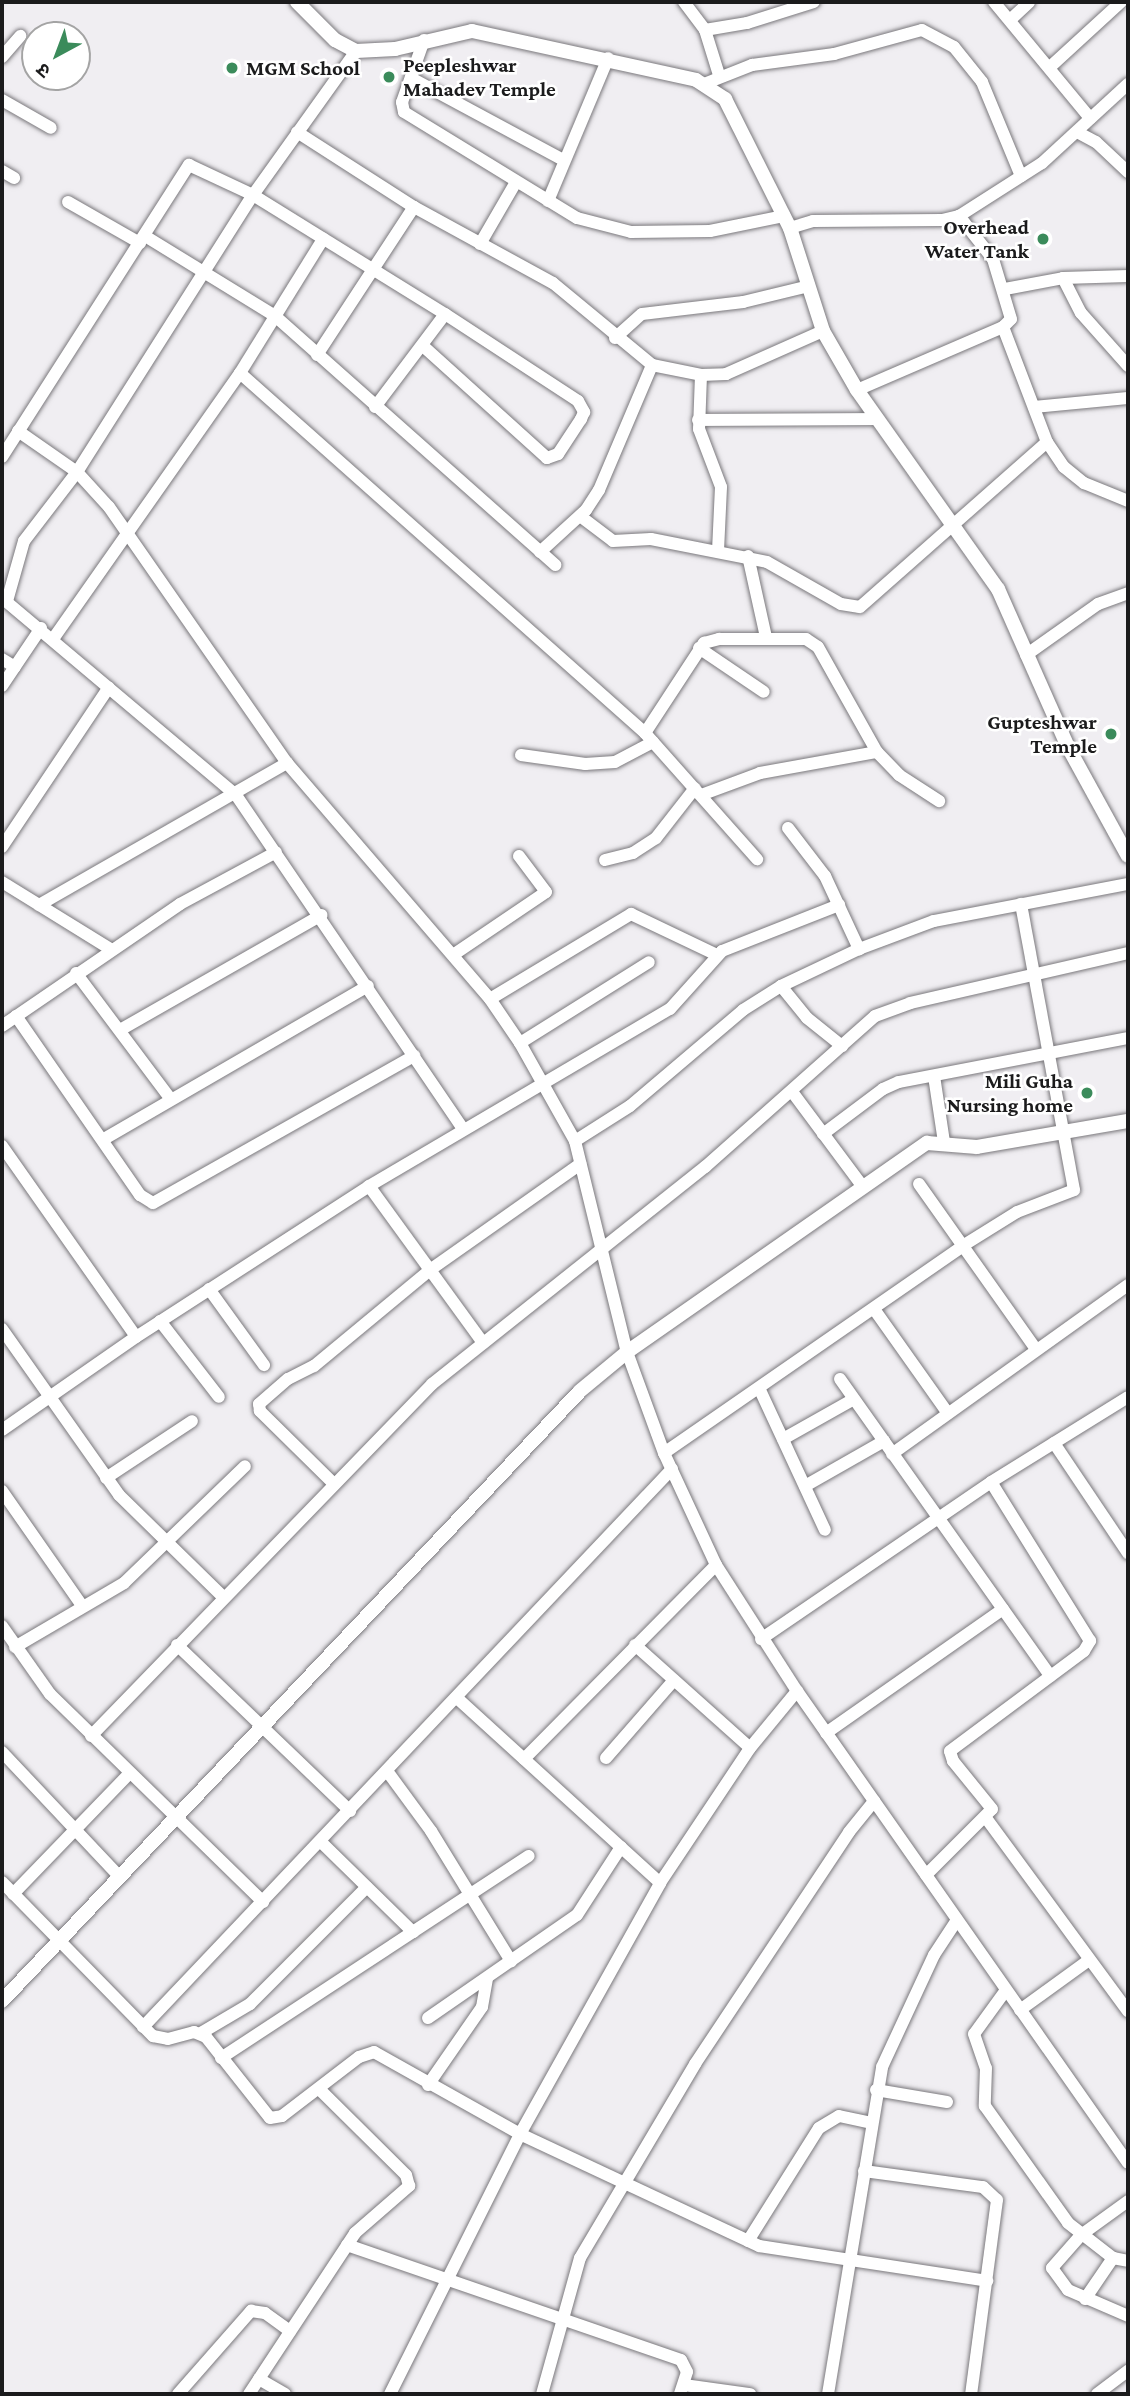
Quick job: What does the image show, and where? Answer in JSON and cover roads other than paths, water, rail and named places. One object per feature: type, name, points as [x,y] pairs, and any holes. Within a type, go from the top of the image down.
[{"type":"street","points":[[298,2],[325,32],[356,51],[395,48],[472,31],[608,58],[704,84],[725,99],[787,222],[823,331],[857,390],[998,589],[1068,747],[1128,856]]},
{"type":"street","points":[[684,2],[705,30],[719,75]]},
{"type":"street","points":[[705,30],[747,23],[814,2]]},
{"type":"street","points":[[994,2],[1050,66],[1090,118]]},
{"type":"street","points":[[1010,19],[1029,2]]},
{"type":"street","points":[[1050,66],[1121,2]]},
{"type":"street","points":[[704,84],[719,75],[767,61],[834,54],[922,30],[954,47],[982,82],[1021,176]]},
{"type":"street","points":[[2,57],[20,36]]},
{"type":"street","points":[[425,40],[401,103],[408,117],[548,201],[595,225],[631,232],[710,232],[787,222],[942,220],[959,216],[1021,176],[1077,132],[1128,84]]},
{"type":"street","points":[[356,51],[253,195],[76,472],[24,541],[4,600],[41,628],[236,795],[322,915],[462,1128]]},
{"type":"street","points":[[548,201],[608,58]]},
{"type":"street","points":[[411,78],[563,160]]},
{"type":"street","points":[[2,100],[51,128]]},
{"type":"street","points":[[297,132],[414,206],[553,283],[615,338],[652,365],[701,376],[748,367],[823,331]]},
{"type":"street","points":[[1077,132],[1096,142],[1128,172]]},
{"type":"street","points":[[2,457],[189,165],[253,195],[445,314],[582,406],[582,419],[558,454],[547,458],[424,347]]},
{"type":"street","points":[[2,171],[14,178]]},
{"type":"street","points":[[480,244],[516,182]]},
{"type":"street","points":[[68,202],[204,271],[275,316],[555,565]]},
{"type":"street","points":[[317,355],[414,206]]},
{"type":"street","points":[[857,390],[1003,327],[1012,312],[985,244],[959,216]]},
{"type":"street","points":[[53,639],[129,535],[240,373],[323,239]]},
{"type":"street","points":[[1005,289],[1063,278],[1128,276]]},
{"type":"street","points":[[1063,278],[1081,313],[1128,366]]},
{"type":"street","points":[[615,338],[642,314],[743,302],[809,286]]},
{"type":"street","points":[[376,407],[424,347],[445,314]]},
{"type":"street","points":[[1003,327],[1047,442],[1074,477],[1128,501]]},
{"type":"street","points":[[540,552],[580,516],[609,472],[652,365]]},
{"type":"street","points":[[240,373],[649,737],[757,859]]},
{"type":"street","points":[[701,376],[698,420],[721,487],[718,550]]},
{"type":"street","points":[[1034,407],[1128,398]]},
{"type":"street","points":[[698,420],[878,419]]},
{"type":"street","points":[[18,431],[76,472],[129,535],[287,763],[490,999],[520,1043],[575,1141],[627,1352],[664,1452],[716,1565],[761,1639],[1128,2163]]},
{"type":"street","points":[[580,516],[613,541],[651,538],[768,562],[841,604],[860,607],[1047,442]]},
{"type":"street","points":[[748,556],[766,637]]},
{"type":"street","points":[[1026,654],[1098,604],[1128,593]]},
{"type":"street","points":[[2,686],[41,628]]},
{"type":"street","points":[[521,755],[585,764],[615,762],[649,737],[699,648],[710,640],[766,637],[813,642],[877,752],[899,775],[939,801]]},
{"type":"street","points":[[699,648],[764,692]]},
{"type":"street","points":[[2,659],[15,667]]},
{"type":"street","points":[[2,847],[109,687]]},
{"type":"street","points":[[605,860],[633,853],[656,838],[698,791],[760,773],[877,752]]},
{"type":"street","points":[[38,905],[236,795],[287,763]]},
{"type":"street","points":[[788,828],[821,870],[859,949]]},
{"type":"street","points":[[2,1026],[180,904],[276,852]]},
{"type":"street","points":[[453,955],[546,891],[519,856]]},
{"type":"street","points":[[2,882],[112,950]]},
{"type":"street","points":[[575,1141],[630,1106],[743,1010],[781,986],[859,949],[934,921],[1128,884]]},
{"type":"street","points":[[664,1452],[760,1390],[964,1245],[1025,1208],[1069,1195],[1074,1184],[1067,1134],[1021,904]]},
{"type":"street","points":[[2,1430],[160,1321],[369,1186],[462,1128],[545,1084],[680,1003],[717,955],[747,937],[839,905]]},
{"type":"street","points":[[490,999],[631,914],[717,955]]},
{"type":"street","points":[[120,1030],[322,915]]},
{"type":"street","points":[[91,1736],[333,1483],[432,1384],[793,1093],[875,1016],[910,1003],[1128,953]]},
{"type":"street","points":[[520,1043],[649,962]]},
{"type":"street","points":[[76,973],[170,1098]]},
{"type":"street","points":[[104,1139],[170,1098],[368,986]]},
{"type":"street","points":[[781,986],[807,1018],[842,1046]]},
{"type":"street","points":[[16,1016],[104,1139],[140,1195],[158,1202],[414,1056]]},
{"type":"street","points":[[823,1134],[883,1089],[934,1076],[1052,1056],[1128,1038]]},
{"type":"street","points":[[934,1076],[944,1142]]},
{"type":"street","points":[[793,1093],[863,1187]]},
{"type":"street","points":[[2,2001],[580,1391],[627,1352],[914,1150],[944,1142],[977,1147],[1067,1134],[1128,1121]]},
{"type":"street","points":[[2,1146],[136,1337]]},
{"type":"street","points":[[333,1483],[260,1410],[259,1404],[288,1379],[314,1366],[430,1270],[580,1164]]},
{"type":"street","points":[[919,1184],[1036,1349]]},
{"type":"street","points":[[369,1186],[483,1343]]},
{"type":"street","points":[[892,1454],[1128,1284]]},
{"type":"street","points":[[209,1289],[264,1365]]},
{"type":"street","points":[[874,1309],[947,1412]]},
{"type":"street","points":[[160,1321],[219,1397]]},
{"type":"street","points":[[2,1329],[106,1478],[168,1545],[223,1597]]},
{"type":"street","points":[[840,1378],[1050,1676]]},
{"type":"street","points":[[760,1390],[825,1530]]},
{"type":"street","points":[[761,1639],[991,1482],[1128,1397]]},
{"type":"street","points":[[783,1439],[854,1399]]},
{"type":"street","points":[[106,1478],[192,1421]]},
{"type":"street","points":[[805,1486],[884,1441]]},
{"type":"street","points":[[1054,1443],[1128,1553]]},
{"type":"street","points":[[15,1647],[124,1583],[168,1545],[245,1466]]},
{"type":"street","points":[[143,2027],[672,1469]]},
{"type":"street","points":[[926,1875],[986,1818],[992,1805],[953,1761],[950,1751],[1088,1647],[1087,1631],[991,1482]]},
{"type":"street","points":[[2,1491],[83,1607]]},
{"type":"street","points":[[524,1759],[716,1565]]},
{"type":"street","points":[[826,1733],[1003,1609]]},
{"type":"street","points":[[2,1626],[50,1694],[263,1902]]},
{"type":"street","points":[[177,1645],[350,1811]]},
{"type":"street","points":[[635,1646],[750,1748]]},
{"type":"street","points":[[606,1758],[674,1680]]},
{"type":"street","points":[[390,2394],[520,2134],[660,1883],[750,1748],[797,1691]]},
{"type":"street","points":[[457,1698],[660,1883]]},
{"type":"street","points":[[2,1752],[74,1833],[120,1877]]},
{"type":"street","points":[[387,1771],[472,1894],[512,1961]]},
{"type":"street","points":[[13,1894],[130,1773]]},
{"type":"street","points":[[542,2394],[560,2321],[580,2258],[695,2064],[849,1832],[874,1801]]},
{"type":"street","points":[[986,1818],[1128,2011]]},
{"type":"street","points":[[321,1842],[413,1931]]},
{"type":"street","points":[[428,2018],[577,1915],[621,1847]]},
{"type":"street","points":[[221,2058],[529,1856]]},
{"type":"street","points":[[2,1882],[58,1943],[143,2027],[160,2039],[201,2033],[250,2004],[367,1887]]},
{"type":"street","points":[[828,2394],[876,2090],[882,2067],[934,1955],[957,1920]]},
{"type":"street","points":[[1020,2010],[1089,1960]]},
{"type":"street","points":[[428,2085],[482,2007],[487,1978]]},
{"type":"street","points":[[1006,1990],[974,2034],[986,2068],[985,2106],[1052,2204],[1081,2235],[1113,2258],[1128,2261]]},
{"type":"street","points":[[201,2033],[270,2118],[282,2116],[320,2090],[359,2057],[374,2052],[428,2085],[520,2134],[748,2241],[776,2250],[987,2281]]},
{"type":"street","points":[[249,2394],[347,2245],[366,2221],[410,2182],[320,2090]]},
{"type":"street","points":[[876,2090],[947,2102]]},
{"type":"street","points":[[748,2241],[819,2128],[839,2116],[871,2123]]},
{"type":"street","points":[[864,2171],[992,2191],[998,2207],[971,2394]]},
{"type":"street","points":[[1128,2201],[1081,2235],[1052,2268],[1057,2280],[1085,2299],[1128,2316]]},
{"type":"street","points":[[347,2245],[560,2321],[681,2360],[687,2372],[682,2389],[750,2394]]},
{"type":"street","points":[[1085,2299],[1113,2258]]},
{"type":"street","points":[[178,2394],[251,2311],[265,2314],[290,2331]]},
{"type":"street","points":[[1097,2394],[1128,2371]]},
{"type":"street","points":[[259,2379],[285,2394]]},
{"type":"place","name":"MGM School","points":[[232,68]]},
{"type":"place","name":"Peepleshwar Mahadev Temple","points":[[389,77]]},
{"type":"place","name":"Overhead Water Tank","points":[[1043,239]]},
{"type":"place","name":"Gupteshwar Temple","points":[[1111,734]]},
{"type":"place","name":"Mili Guha Nursing home","points":[[1087,1093]]}]
